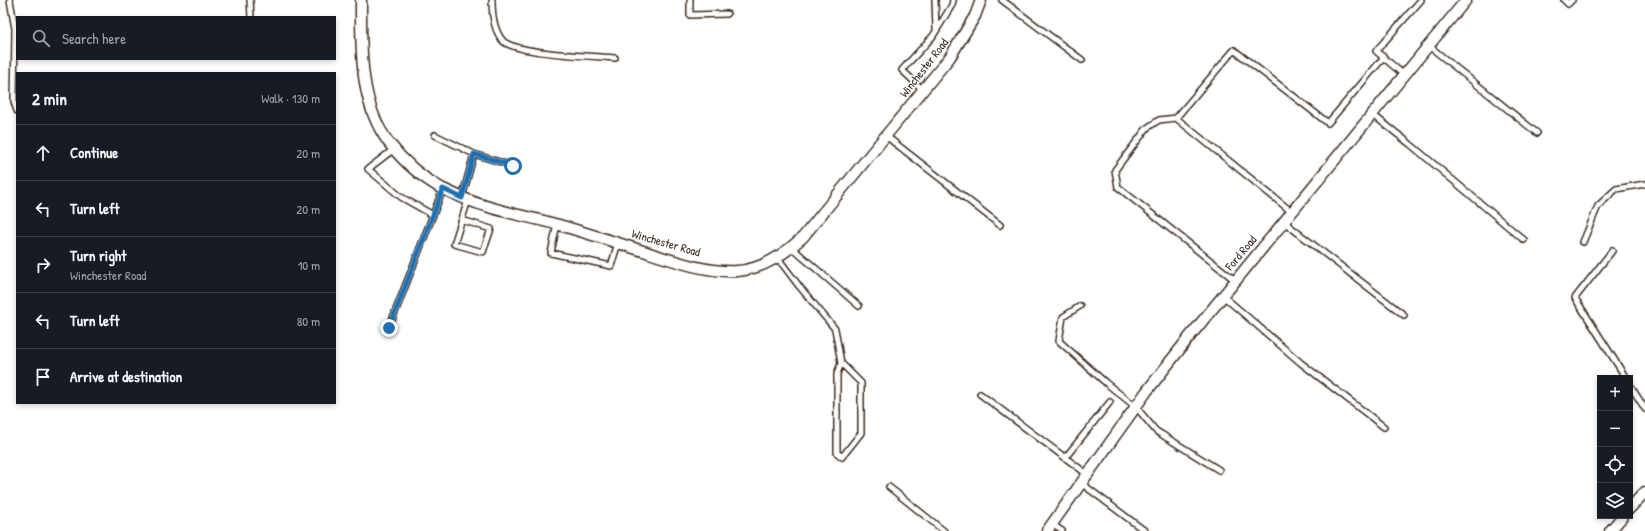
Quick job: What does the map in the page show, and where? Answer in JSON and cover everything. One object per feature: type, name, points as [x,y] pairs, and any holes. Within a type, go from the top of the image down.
[{"type":"street","name":"Winchester Road","points":[[361,0],[361,39],[367,91],[374,119],[383,135],[402,159],[419,174],[443,189],[486,207],[557,224],[692,265],[737,271],[750,269],[777,258],[803,237],[950,57],[975,16],[981,0]]},
{"type":"street","name":"Ford Road","points":[[1050,527],[1136,407],[1191,335],[1466,0]]},
{"type":"street","points":[[1633,505],[1645,492]]},
{"type":"street","points":[[1610,531],[1620,519]]},
{"type":"lane","points":[[10,0],[15,30],[14,102],[16,108]]},
{"type":"lane","points":[[250,0],[251,16]]},
{"type":"lane","points":[[492,0],[497,31],[505,43],[514,48],[530,51],[615,58]]},
{"type":"lane","points":[[690,0],[690,15],[727,14]]},
{"type":"lane","points":[[936,0],[936,31]]},
{"type":"lane","points":[[923,90],[902,70],[936,31],[952,5],[953,0]]},
{"type":"lane","points":[[1002,0],[1082,60]]},
{"type":"lane","points":[[1404,75],[1376,51],[1421,0]]},
{"type":"lane","points":[[1564,0],[1568,4],[1572,0]]},
{"type":"lane","points":[[1429,46],[1537,133]]},
{"type":"lane","points":[[1236,281],[1118,187],[1115,170],[1146,128],[1159,120],[1176,118],[1234,50],[1328,123],[1384,57]]},
{"type":"lane","points":[[1372,114],[1524,240]]},
{"type":"lane","points":[[1176,118],[1292,212]]},
{"type":"lane","points":[[435,135],[474,154],[513,166]]},
{"type":"lane","points":[[886,136],[1000,225]]},
{"type":"lane","points":[[394,149],[368,169],[400,197],[433,215]]},
{"type":"lane","points":[[462,220],[491,229],[483,252],[454,244],[462,220],[474,154]]},
{"type":"lane","points":[[1583,242],[1598,206],[1602,202],[1616,189],[1645,184]]},
{"type":"lane","points":[[389,328],[443,189]]},
{"type":"lane","points":[[1284,222],[1404,315]]},
{"type":"lane","points":[[557,224],[551,253],[611,266],[618,243]]},
{"type":"lane","points":[[791,247],[859,306]]},
{"type":"lane","points":[[1612,251],[1575,298],[1624,375]]},
{"type":"lane","points":[[777,258],[834,328],[841,363],[837,374],[837,453],[842,457],[862,433],[861,383],[841,363]]},
{"type":"lane","points":[[1223,296],[1300,363],[1384,427]]},
{"type":"lane","points":[[1080,306],[1063,317],[1059,342],[1136,407],[1156,431],[1219,470]]},
{"type":"lane","points":[[1633,390],[1645,409]]},
{"type":"lane","points":[[980,394],[1087,474]]},
{"type":"lane","points":[[1066,458],[1110,402]]},
{"type":"lane","points":[[1081,483],[1145,531]]},
{"type":"lane","points":[[889,487],[944,531]]},
{"type":"lane","points":[[1050,527],[1062,531]]},
{"type":"route","points":[[389,328],[443,189],[462,198],[474,154],[513,166]]}]
